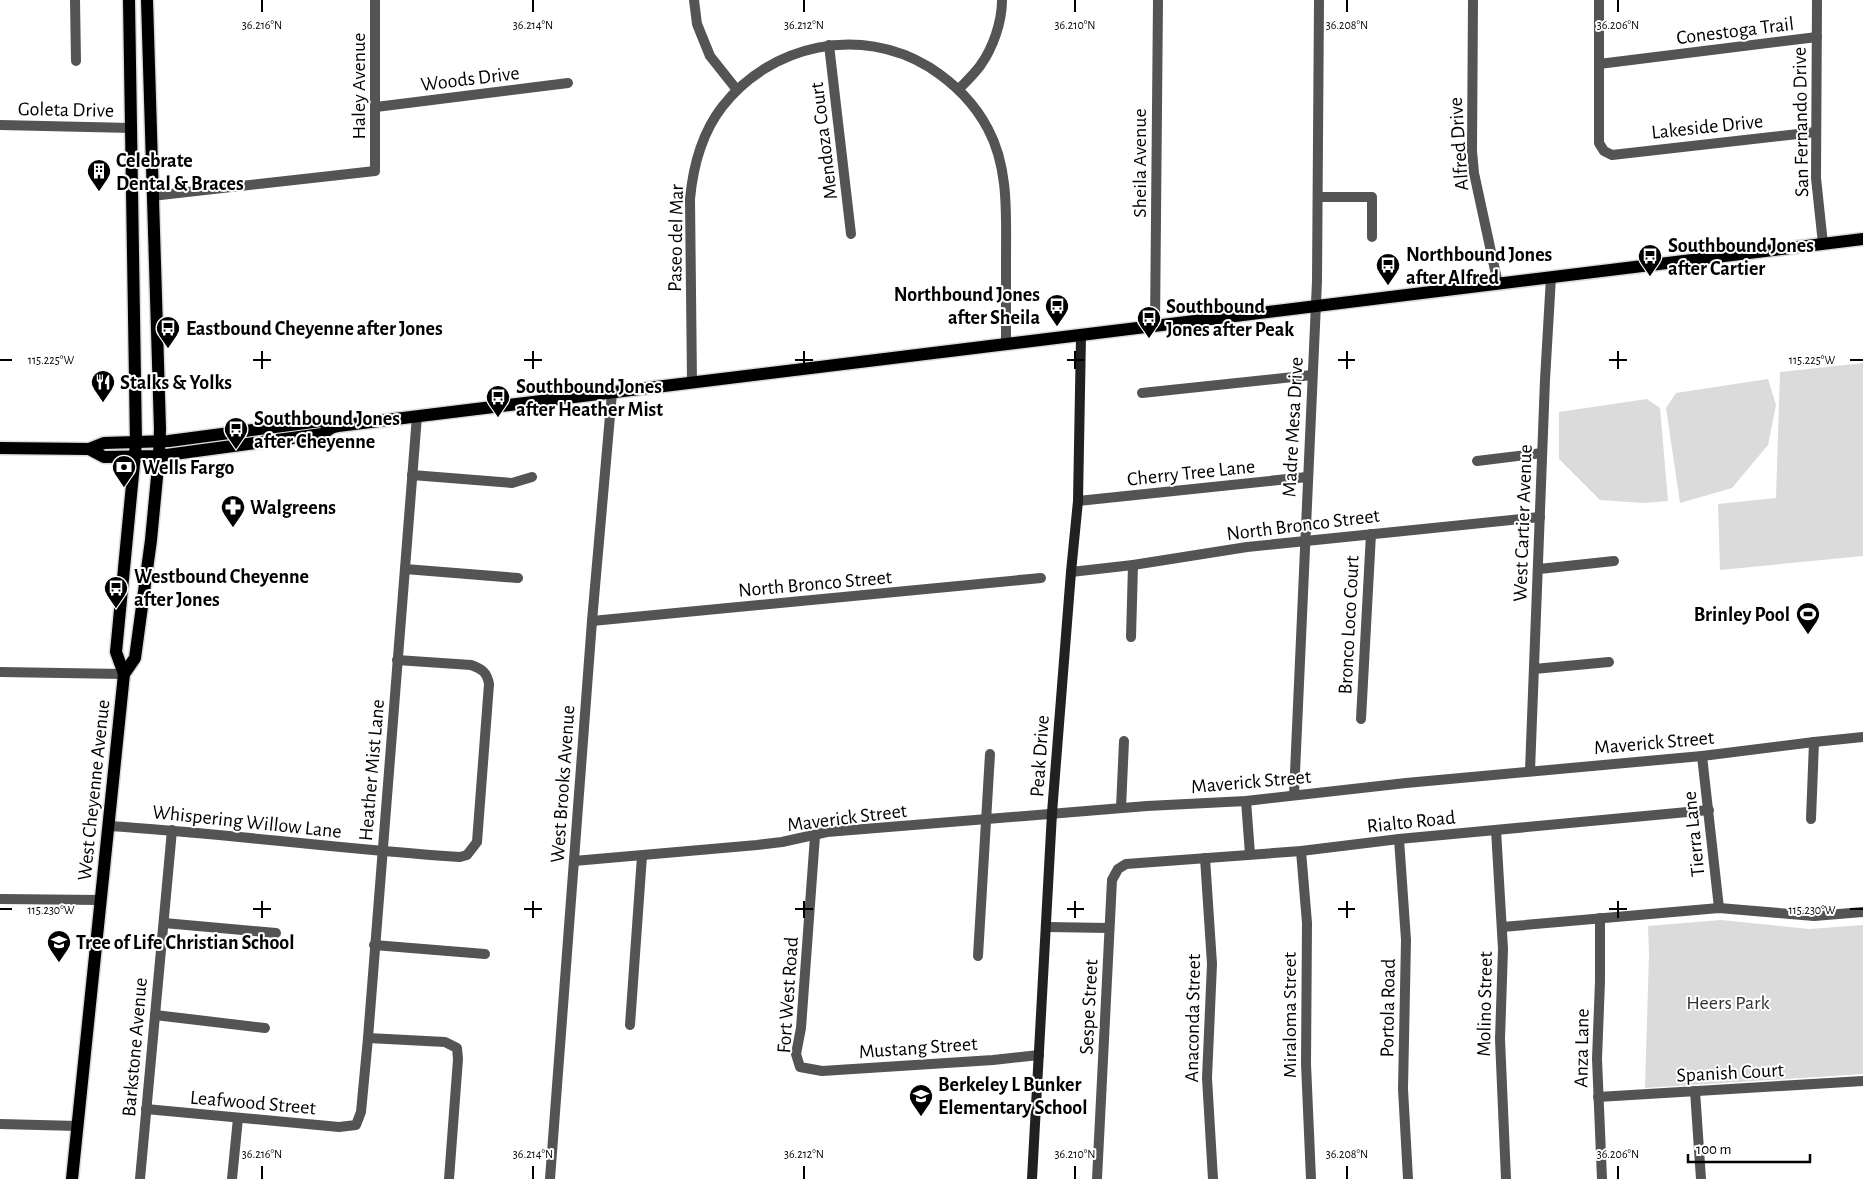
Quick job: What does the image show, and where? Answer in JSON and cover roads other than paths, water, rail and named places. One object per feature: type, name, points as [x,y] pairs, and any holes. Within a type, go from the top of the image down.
[{"type":"main road","name":"West Cheyenne Avenue","points":[[72,1179],[124,674],[116,652],[136,443],[129,0]]},
{"type":"main road","points":[[140,0],[143,42],[148,57]]},
{"type":"main road","name":"West Cheyenne Avenue","points":[[124,674],[135,658],[151,540],[160,441],[158,321],[152,196],[147,0]]},
{"type":"main road","points":[[88,449],[104,457],[159,456],[322,434],[333,427],[417,416],[1863,239]]},
{"type":"main road","points":[[0,448],[88,449],[104,443],[160,441],[320,421],[333,427]]},
{"type":"street","points":[[75,0],[76,60]]},
{"type":"street","name":"Haley Avenue","points":[[152,196],[375,171],[375,0]]},
{"type":"street","points":[[694,0],[697,24],[710,56],[737,90]]},
{"type":"street","points":[[959,89],[980,66],[991,45],[1000,22],[1002,0]]},
{"type":"street","name":"Sheila Avenue","points":[[1155,326],[1158,0]]},
{"type":"street","name":"Madre Mesa Drive","points":[[1294,795],[1315,306],[1318,197],[1319,0]]},
{"type":"street","name":"Alfred Drive","points":[[1473,0],[1472,122],[1474,173],[1498,284]]},
{"type":"street","points":[[1599,0],[1599,64]]},
{"type":"street","name":"San Fernando Drive","points":[[1817,0],[1816,178],[1823,244]]},
{"type":"street","name":"Conestoga Trail","points":[[1599,64],[1817,38]]},
{"type":"street","name":"Paseo del Mar","points":[[692,383],[690,199],[692,178],[702,145],[721,109],[737,90],[766,68],[801,51],[829,45],[850,44],[886,48],[915,59],[949,80],[959,89],[975,107],[988,128],[996,146],[1003,172],[1006,219],[1006,345]]},
{"type":"street","name":"Mendoza Court","points":[[829,45],[851,234]]},
{"type":"street","name":"Lakeside Drive","points":[[1599,64],[1599,143],[1604,151],[1612,155],[1816,132]]},
{"type":"street","name":"Woods Drive","points":[[376,107],[568,83]]},
{"type":"street","name":"Goleta Drive","points":[[0,126],[132,128]]},
{"type":"street","points":[[1318,197],[1372,197],[1372,237]]},
{"type":"street","name":"West Cartier Avenue","points":[[1530,771],[1542,453],[1551,277]]},
{"type":"street","name":"Peak Drive","points":[[1032,1179],[1052,813],[1078,501],[1081,336]]},
{"type":"street","points":[[1142,394],[1312,375]]},
{"type":"street","name":"West Brooks Avenue","points":[[550,1179],[592,621],[612,393]]},
{"type":"street","name":"Heather Mist Lane","points":[[356,1125],[361,1112],[368,1038],[417,416]]},
{"type":"street","points":[[1477,461],[1542,453]]},
{"type":"street","points":[[412,475],[512,483],[532,477]]},
{"type":"street","name":"Cherry Tree Lane","points":[[1078,501],[1307,477]]},
{"type":"street","name":"North Bronco Street","points":[[1071,572],[1133,565],[1246,547],[1540,517]]},
{"type":"street","name":"Bronco Loco Court","points":[[1360,719],[1371,534]]},
{"type":"street","points":[[1539,569],[1614,561]]},
{"type":"street","points":[[1131,637],[1133,565]]},
{"type":"street","points":[[405,569],[518,578]]},
{"type":"street","name":"North Bronco Street","points":[[592,621],[1040,578]]},
{"type":"street","name":"Whispering Willow Lane","points":[[108,826],[172,830],[382,852],[460,857],[467,855],[477,842],[488,678],[482,669],[472,665],[397,660]]},
{"type":"street","points":[[1534,670],[1609,662]]},
{"type":"street","points":[[0,672],[124,674]]},
{"type":"street","name":"Maverick Street","points":[[574,861],[782,842],[827,832],[935,825],[986,818],[1120,808],[1246,802],[1294,795],[1530,771],[1702,756],[1863,737]]},
{"type":"street","points":[[1120,808],[1124,741]]},
{"type":"street","points":[[1811,819],[1814,742]]},
{"type":"street","points":[[978,956],[990,754]]},
{"type":"street","name":"Tierra Lane","points":[[1702,756],[1718,908]]},
{"type":"street","points":[[1246,802],[1250,854]]},
{"type":"street","name":"Rialto Road","points":[[1118,869],[1126,864],[1301,851],[1399,839],[1709,810]]},
{"type":"street","name":"Barkstone Avenue","points":[[140,1179],[172,830]]},
{"type":"street","name":"Molino Street","points":[[1496,830],[1504,949],[1500,1039],[1506,1179]]},
{"type":"street","name":"Fort West Road","points":[[800,1067],[796,1054],[802,1019],[814,836]]},
{"type":"street","name":"Portola Road","points":[[1399,839],[1406,940],[1403,1089],[1408,1179]]},
{"type":"street","name":"Miraloma Street","points":[[1301,851],[1307,923],[1306,1064],[1310,1179]]},
{"type":"street","points":[[630,1025],[642,856]]},
{"type":"street","name":"Anaconda Street","points":[[1205,858],[1212,964],[1207,1078],[1213,1179]]},
{"type":"street","name":"Sespe Street","points":[[1097,1179],[1112,880],[1118,869]]},
{"type":"street","points":[[0,900],[101,900]]},
{"type":"street","points":[[1502,927],[1718,908],[1814,916],[1863,912]]},
{"type":"street","name":"Anza Lane","points":[[1600,918],[1597,1059],[1602,1179]]},
{"type":"street","points":[[164,923],[276,933]]},
{"type":"street","points":[[1046,927],[1109,928]]},
{"type":"street","points":[[374,944],[485,954]]},
{"type":"street","points":[[155,1015],[265,1028]]},
{"type":"street","points":[[368,1038],[445,1042],[457,1048],[458,1059],[449,1179]]},
{"type":"street","name":"Mustang Street","points":[[800,1067],[822,1071],[1039,1055]]},
{"type":"street","name":"Spanish Court","points":[[1598,1097],[1863,1081]]},
{"type":"street","points":[[1695,1091],[1702,1179]]},
{"type":"street","name":"Leafwood Street","points":[[146,1109],[339,1127],[356,1125]]},
{"type":"street","points":[[232,1179],[238,1118]]},
{"type":"street","points":[[0,1124],[78,1126]]},
{"type":"place","name":"Celebrate Dental & Braces","points":[[99,192]]},
{"type":"place","name":"Southbound Jones after Cartier","points":[[1650,277]]},
{"type":"place","name":"Northbound Jones after Alfred","points":[[1388,286]]},
{"type":"place","name":"Northbound Jones after Sheila","points":[[1057,327]]},
{"type":"place","name":"Southbound Jones after Peak","points":[[1149,339]]},
{"type":"place","name":"Eastbound Cheyenne after Jones","points":[[168,349]]},
{"type":"place","name":"Stalks & Yolks","points":[[103,403]]},
{"type":"place","name":"Southbound Jones after Heather Mist","points":[[498,418]]},
{"type":"place","name":"Southbound Jones after Cheyenne","points":[[236,450]]},
{"type":"place","name":"Wells Fargo","points":[[124,488]]},
{"type":"place","name":"Walgreens","points":[[233,528]]},
{"type":"place","name":"Westbound Cheyenne after Jones","points":[[116,609]]},
{"type":"place","name":"Brinley Pool","points":[[1808,635]]},
{"type":"place","name":"Tree of Life Christian School","points":[[59,963]]},
{"type":"place","name":"Berkeley L Bunker Elementary School","points":[[921,1117]]},
{"type":"park label","name":"Heers Park","points":[[1728,1002]]}]
